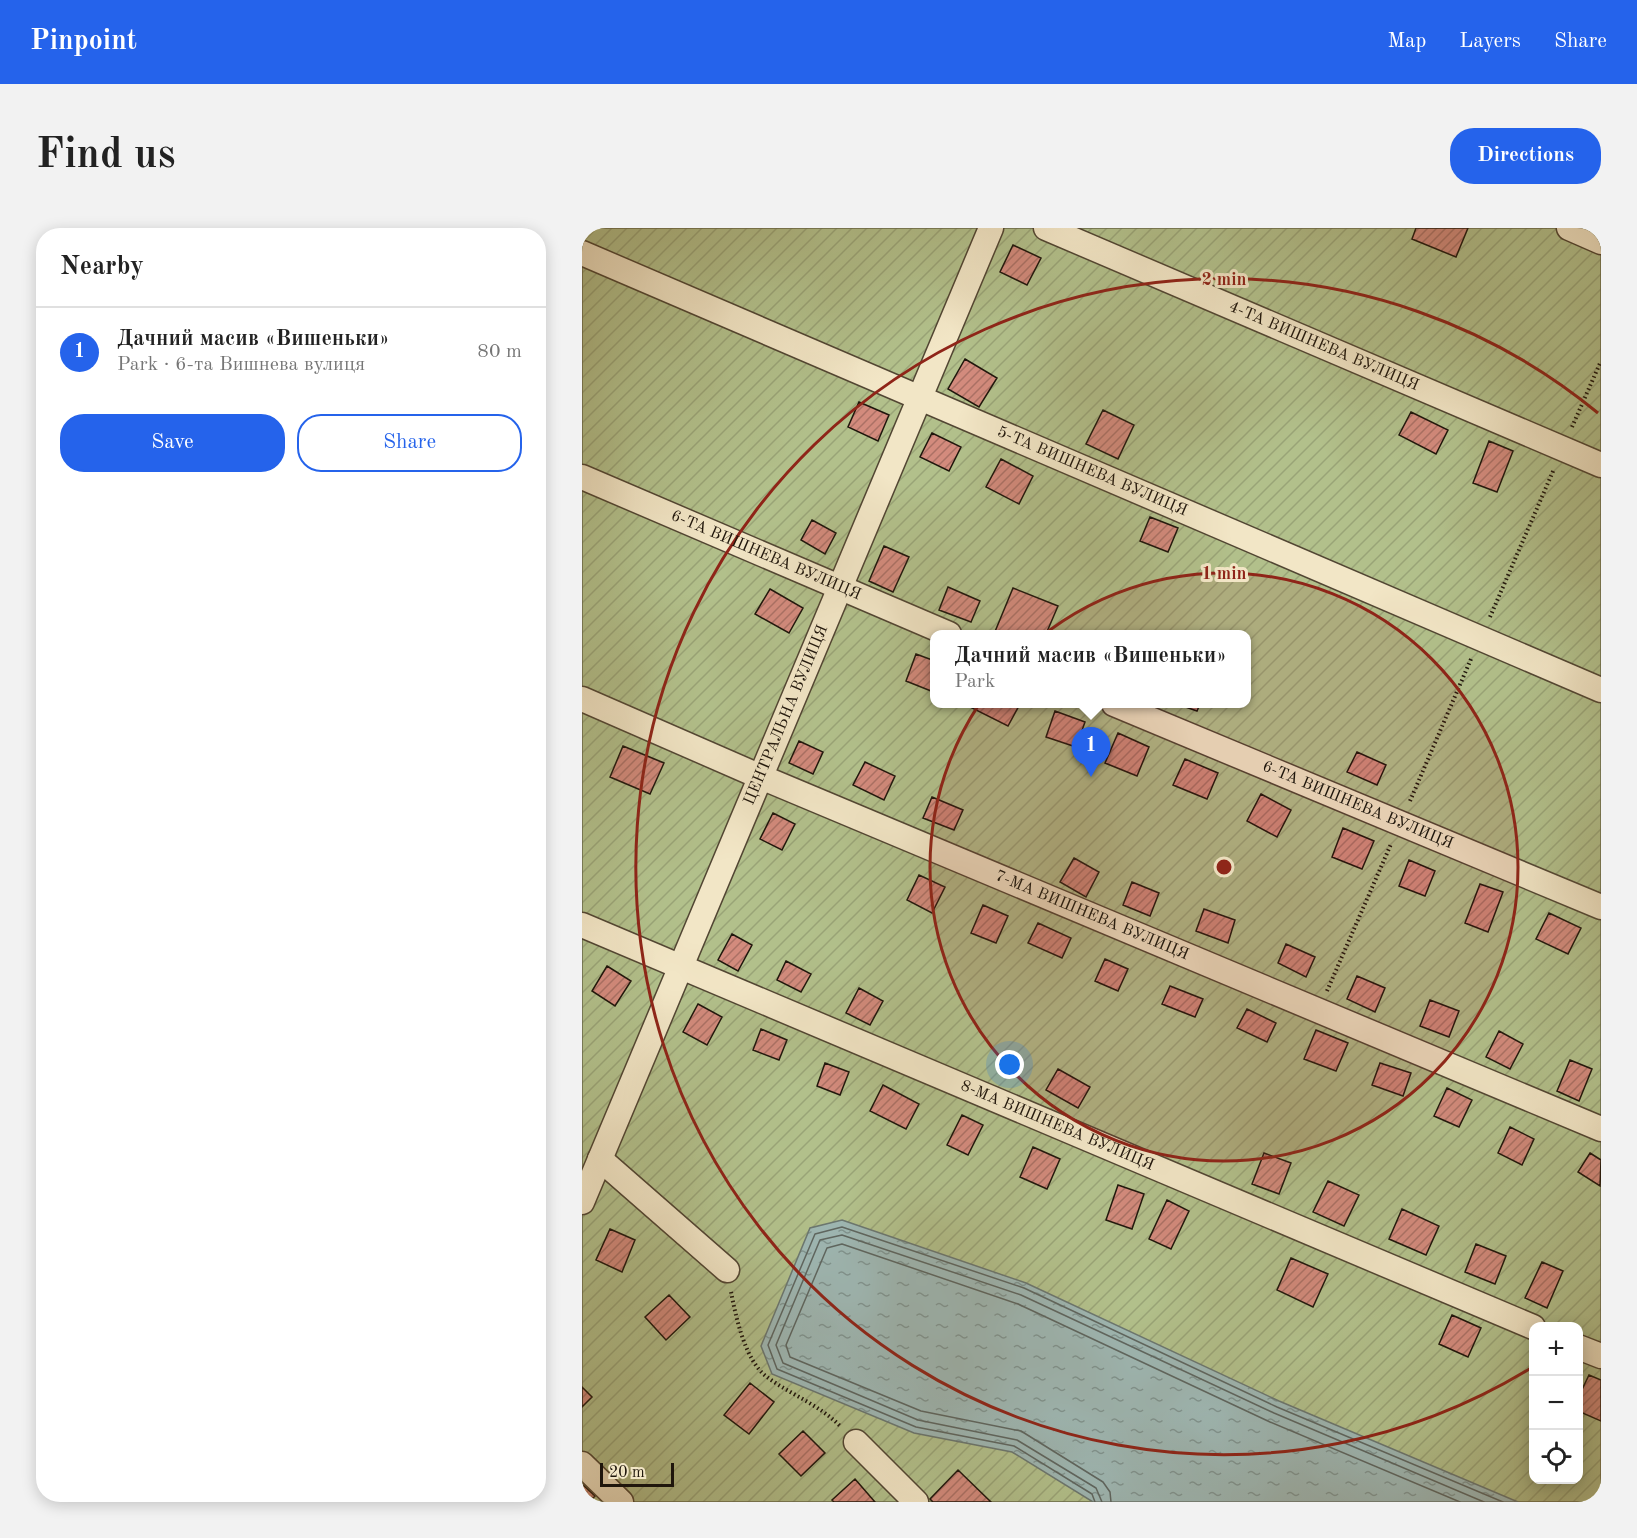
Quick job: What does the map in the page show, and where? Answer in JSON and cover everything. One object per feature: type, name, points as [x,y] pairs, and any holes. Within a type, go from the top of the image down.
[{"type":"street","name":"ЦЕНТРАЛЬНА ВУЛИЦЯ","points":[[582,1202],[991,228]]},
{"type":"street","name":"4-ТА ВИШНЕВА ВУЛИЦЯ","points":[[1046,228],[1601,465]]},
{"type":"street","points":[[1569,228],[1601,242]]},
{"type":"street","name":"5-ТА ВИШНЕВА ВУЛИЦЯ","points":[[582,253],[1601,690]]},
{"type":"street","name":"6-ТА ВИШНЕВА ВУЛИЦЯ","points":[[582,477],[939,630]]},
{"type":"street","name":"7-МА ВИШНЕВА ВУЛИЦЯ","points":[[582,699],[761,777],[1601,1130]]},
{"type":"street","name":"6-ТА ВИШНЕВА ВУЛИЦЯ","points":[[1124,708],[1601,907]]},
{"type":"street","name":"8-МА ВИШНЕВА ВУЛИЦЯ","points":[[582,925],[1529,1326]]},
{"type":"street","points":[[600,1159],[727,1270]]},
{"type":"street","points":[[1583,1349],[1601,1356]]},
{"type":"street","points":[[856,1443],[916,1502]]},
{"type":"street","points":[[582,1464],[621,1502]]},
{"type":"path","points":[[1319,1011],[1601,361]]},
{"type":"path","points":[[727,1270],[739,1335],[764,1376],[828,1413],[856,1443]]},
{"type":"green space","points":[[582,228],[1601,228],[1601,1502],[582,1502]]},
{"type":"water","points":[[842,1220],[1026,1283],[1279,1401],[1518,1502],[1093,1502],[1012,1452],[914,1433],[772,1374],[761,1346],[810,1228]]},
{"type":"building","points":[[1416,228],[1468,228],[1456,257],[1412,239]]},
{"type":"building","points":[[1013,245],[1041,258],[1027,285],[1000,272]]},
{"type":"building","points":[[965,359],[997,378],[979,407],[948,389]]},
{"type":"building","points":[[859,402],[889,415],[878,441],[848,427]]},
{"type":"building","points":[[1103,410],[1134,425],[1118,459],[1086,444]]},
{"type":"building","points":[[1411,412],[1448,430],[1436,454],[1399,435]]},
{"type":"building","points":[[932,433],[961,447],[949,471],[920,457]]},
{"type":"building","points":[[1489,441],[1513,451],[1497,492],[1473,483]]},
{"type":"building","points":[[1001,459],[1033,476],[1019,504],[986,487]]},
{"type":"building","points":[[1150,517],[1178,528],[1168,552],[1140,541]]},
{"type":"building","points":[[812,520],[836,533],[825,554],[801,540]]},
{"type":"building","points":[[884,546],[909,557],[893,592],[869,581]]},
{"type":"building","points":[[948,587],[980,601],[971,622],[939,610]]},
{"type":"building","points":[[1013,588],[1058,606],[1048,630],[996,630]]},
{"type":"building","points":[[770,589],[803,608],[789,633],[755,614]]},
{"type":"building","points":[[916,654],[930,659],[930,691],[906,681]]},
{"type":"building","points":[[972,708],[1018,708],[1008,726]]},
{"type":"building","points":[[1055,711],[1085,722],[1076,747],[1046,737]]},
{"type":"building","points":[[1118,733],[1149,747],[1137,776],[1105,763]]},
{"type":"building","points":[[799,741],[823,752],[813,774],[789,763]]},
{"type":"building","points":[[623,746],[664,763],[650,794],[610,777]]},
{"type":"building","points":[[1357,752],[1386,765],[1377,785],[1347,772]]},
{"type":"building","points":[[1185,759],[1218,773],[1207,799],[1173,785]]},
{"type":"building","points":[[865,762],[895,776],[884,800],[853,785]]},
{"type":"building","points":[[1261,794],[1291,810],[1277,837],[1247,821]]},
{"type":"building","points":[[932,797],[963,810],[954,830],[923,818]]},
{"type":"building","points":[[773,813],[795,824],[782,850],[760,839]]},
{"type":"building","points":[[1343,828],[1374,841],[1362,869],[1332,857]]},
{"type":"building","points":[[1074,858],[1099,872],[1086,897],[1060,882]]},
{"type":"building","points":[[1409,860],[1435,871],[1425,896],[1399,886]]},
{"type":"building","points":[[919,875],[945,887],[932,913],[907,900]]},
{"type":"building","points":[[1132,882],[1159,893],[1150,916],[1123,905]]},
{"type":"building","points":[[1480,884],[1503,892],[1488,932],[1465,923]]},
{"type":"building","points":[[983,905],[1008,916],[996,943],[971,933]]},
{"type":"building","points":[[1204,909],[1235,920],[1228,943],[1196,931]]},
{"type":"building","points":[[1549,913],[1581,928],[1568,954],[1536,939]]},
{"type":"building","points":[[1038,923],[1071,938],[1062,958],[1028,943]]},
{"type":"building","points":[[732,934],[752,945],[738,971],[718,960]]},
{"type":"building","points":[[1286,944],[1315,957],[1306,977],[1278,963]]},
{"type":"building","points":[[1105,959],[1128,969],[1118,991],[1095,981]]},
{"type":"building","points":[[786,961],[811,974],[801,992],[777,980]]},
{"type":"building","points":[[607,966],[631,981],[615,1006],[592,991]]},
{"type":"building","points":[[1357,976],[1385,988],[1375,1012],[1347,999]]},
{"type":"building","points":[[1170,986],[1203,999],[1195,1017],[1162,1004]]},
{"type":"building","points":[[859,988],[883,1001],[870,1025],[846,1013]]},
{"type":"building","points":[[1430,1000],[1459,1011],[1449,1037],[1420,1026]]},
{"type":"building","points":[[698,1004],[722,1017],[707,1045],[683,1032]]},
{"type":"building","points":[[1247,1009],[1276,1023],[1267,1042],[1237,1028]]},
{"type":"building","points":[[761,1029],[787,1040],[779,1060],[753,1050]]},
{"type":"building","points":[[1316,1030],[1348,1043],[1336,1071],[1304,1059]]},
{"type":"building","points":[[1499,1031],[1523,1044],[1510,1069],[1486,1057]]},
{"type":"building","points":[[1570,1060],[1592,1069],[1579,1101],[1557,1091]]},
{"type":"building","points":[[825,1063],[849,1072],[840,1095],[817,1086]]},
{"type":"building","points":[[1380,1063],[1411,1073],[1403,1096],[1372,1085]]},
{"type":"building","points":[[1058,1069],[1090,1087],[1078,1108],[1046,1090]]},
{"type":"building","points":[[883,1085],[919,1104],[906,1129],[870,1111]]},
{"type":"building","points":[[1447,1088],[1472,1100],[1459,1127],[1434,1116]]},
{"type":"building","points":[[962,1115],[983,1125],[968,1155],[947,1145]]},
{"type":"building","points":[[1510,1127],[1534,1139],[1522,1165],[1498,1153]]},
{"type":"building","points":[[1033,1147],[1060,1159],[1047,1189],[1020,1177]]},
{"type":"building","points":[[1264,1153],[1291,1163],[1279,1194],[1252,1184]]},
{"type":"building","points":[[1590,1153],[1601,1160],[1600,1186],[1578,1172]]},
{"type":"building","points":[[1328,1181],[1359,1195],[1344,1226],[1313,1212]]},
{"type":"building","points":[[1118,1185],[1144,1194],[1132,1229],[1106,1220]]},
{"type":"building","points":[[1167,1200],[1189,1211],[1171,1249],[1149,1239]]},
{"type":"building","points":[[1402,1209],[1439,1226],[1426,1255],[1389,1239]]},
{"type":"building","points":[[610,1229],[635,1240],[622,1272],[596,1260]]},
{"type":"building","points":[[1476,1244],[1506,1256],[1495,1284],[1465,1272]]},
{"type":"building","points":[[1291,1258],[1328,1274],[1313,1307],[1277,1290]]},
{"type":"building","points":[[1542,1262],[1563,1271],[1547,1308],[1525,1298]]},
{"type":"building","points":[[669,1295],[690,1317],[666,1340],[645,1317]]},
{"type":"building","points":[[1452,1315],[1481,1328],[1468,1357],[1439,1344]]},
{"type":"building","points":[[1589,1375],[1601,1380],[1601,1421],[1583,1413],[1583,1388]]},
{"type":"building","points":[[750,1383],[774,1402],[749,1434],[724,1415]]},
{"type":"building","points":[[582,1387],[592,1397],[582,1407]]},
{"type":"building","points":[[803,1431],[825,1453],[801,1476],[779,1454]]},
{"type":"building","points":[[958,1470],[991,1502],[933,1502],[930,1499]]},
{"type":"building","points":[[855,1479],[875,1502],[834,1502],[832,1500]]},
{"type":"building","points":[[582,1484],[595,1496],[589,1502],[582,1502]]},
{"type":"place","name":"Дачний масив «Вишеньки»","points":[[1091,777]]}]
